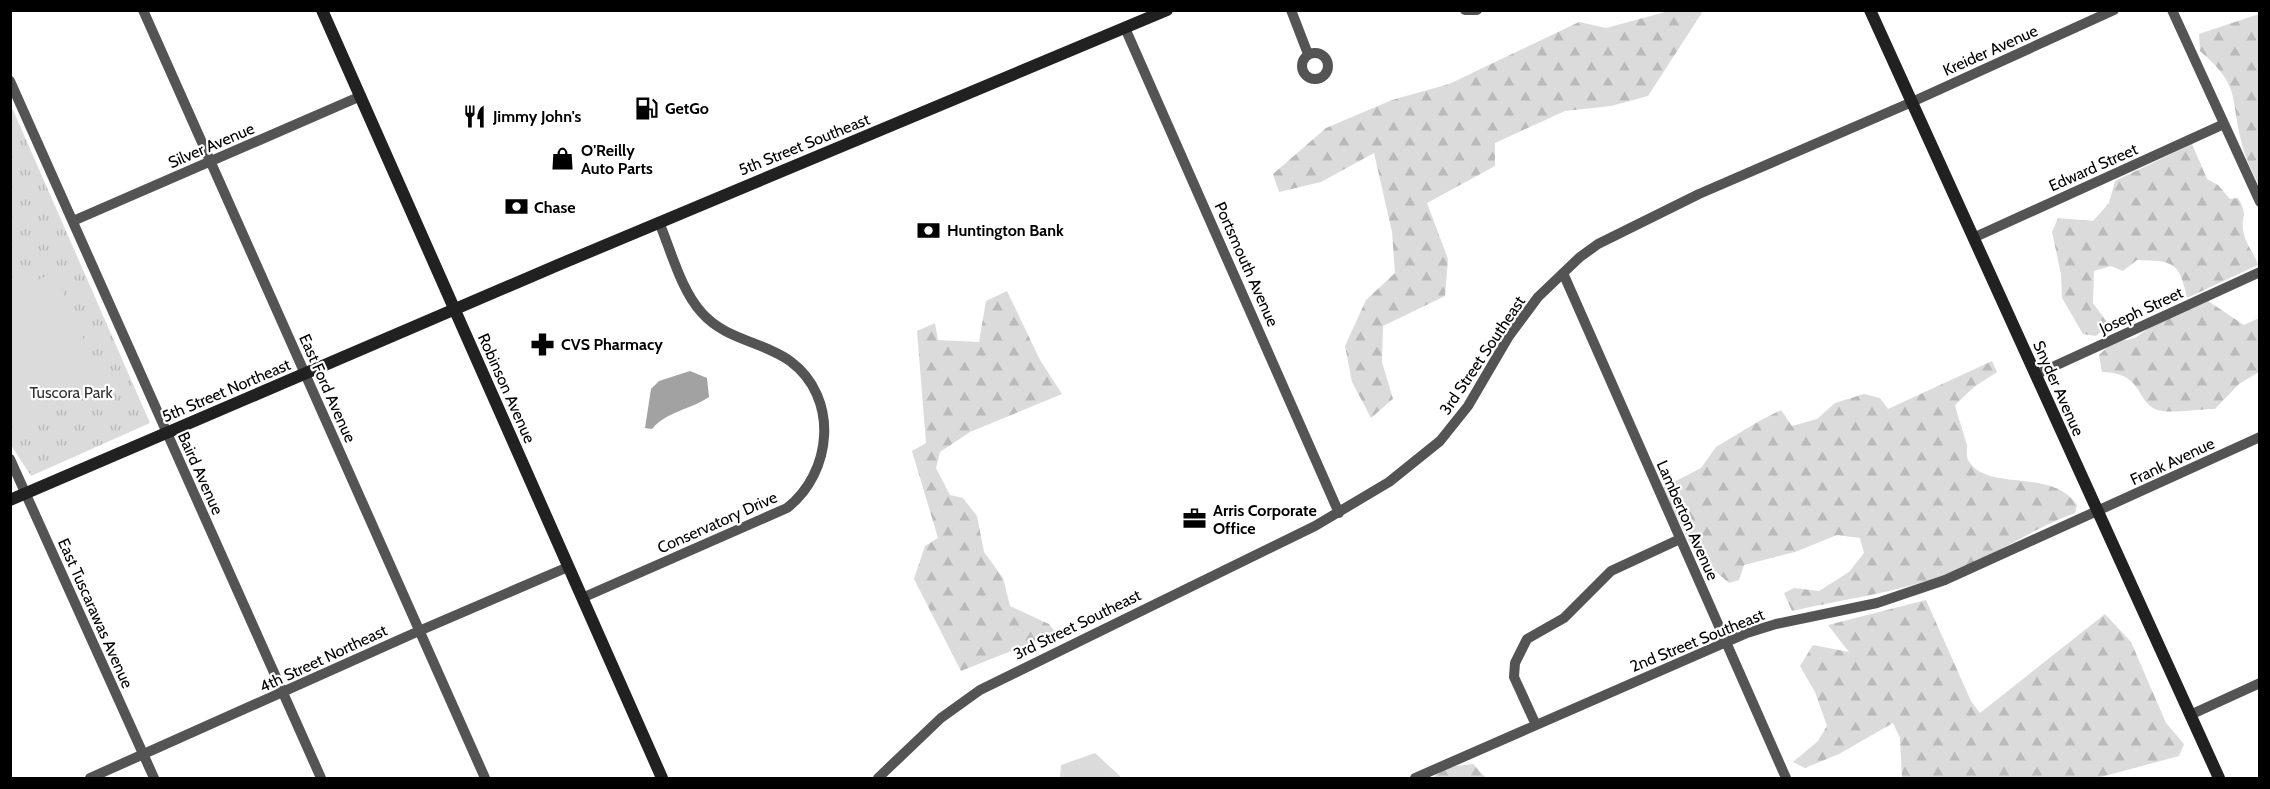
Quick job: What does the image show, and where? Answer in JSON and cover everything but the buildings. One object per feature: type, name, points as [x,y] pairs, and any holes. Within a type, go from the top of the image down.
[{"type":"main road","name":"Robinson Avenue","points":[[322,10],[662,778]]},
{"type":"main road","name":"5th Street Southeast","points":[[455,310],[659,222],[1167,10]]},
{"type":"main road","name":"Snyder Avenue","points":[[1870,10],[2219,778]]},
{"type":"main road","name":"5th Street Northeast","points":[[10,500],[455,310]]},
{"type":"street","name":"East Ford Avenue","points":[[143,10],[485,778]]},
{"type":"street","points":[[1291,10],[1308,54]]},
{"type":"street","points":[[1465,10],[1477,10]]},
{"type":"street","name":"Kreider Avenue","points":[[1912,102],[2114,10]]},
{"type":"street","points":[[2172,10],[2259,202]]},
{"type":"street","name":"Portsmouth Avenue","points":[[1125,28],[1339,513]]},
{"type":"street","name":"Baird Avenue","points":[[10,81],[321,778]]},
{"type":"street","name":"Silver Avenue","points":[[73,221],[361,96]]},
{"type":"street","name":"3rd Street Southeast","points":[[878,778],[941,718],[980,690],[1339,513],[1389,482],[1440,441],[1468,406],[1521,320],[1545,289],[1599,244],[1746,173],[1912,102]]},
{"type":"street","name":"Edward Street","points":[[1973,238],[2224,124]]},
{"type":"street","name":"Conservatory Drive","points":[[582,598],[787,508],[802,496],[814,479],[825,441],[824,420],[813,387],[789,361],[728,334],[700,312],[690,296],[659,222]]},
{"type":"street","name":"Joseph Street","points":[[2035,375],[2259,272]]},
{"type":"street","name":"Lamberton Avenue","points":[[1563,273],[1786,778]]},
{"type":"street","name":"Frank Avenue","points":[[2098,512],[2259,437]]},
{"type":"street","name":"East Tuscarawas Avenue","points":[[10,459],[154,778]]},
{"type":"street","name":"2nd Street Southeast","points":[[1415,778],[1725,642],[1776,624],[1876,603],[1926,588],[2098,512]]},
{"type":"street","points":[[1536,725],[1514,677],[1515,663],[1527,639],[1564,618],[1611,571],[1680,538]]},
{"type":"street","name":"4th Street Northeast","points":[[90,778],[568,567]]},
{"type":"street","points":[[2190,715],[2259,683]]},
{"type":"green space","points":[[1669,11],[1703,11],[1648,96],[1611,106],[1565,111],[1495,143],[1495,166],[1427,203],[1448,259],[1445,296],[1383,326],[1382,362],[1393,399],[1371,418],[1352,382],[1345,346],[1366,300],[1395,273],[1392,232],[1374,153],[1321,182],[1279,192],[1273,174],[1326,128],[1392,100],[1449,84],[1579,22],[1606,28]]},
{"type":"green space","points":[[2260,14],[2259,187],[2242,146],[2234,100],[2228,82],[2200,51],[2199,34]]},
{"type":"green space","name":"Tuscora Park","points":[[10,103],[150,423],[31,476],[11,445]]},
{"type":"green space","points":[[2192,144],[2207,179],[2218,185],[2230,199],[2238,198],[2244,213],[2245,238],[2258,265],[2187,298],[2177,270],[2167,263],[2137,260],[2123,271],[2111,266],[2094,271],[2093,303],[2109,325],[2096,336],[2083,334],[2062,298],[2061,274],[2052,232],[2058,218],[2093,221],[2109,203],[2115,181]]},
{"type":"green space","points":[[49,275],[56,277],[105,387],[20,425],[11,404],[11,292]]},
{"type":"green space","points":[[1007,291],[1040,360],[1062,394],[970,432],[940,452],[936,468],[950,495],[963,498],[977,516],[984,552],[1003,578],[1010,606],[1049,624],[1056,633],[961,671],[914,579],[925,546],[938,538],[912,451],[926,443],[917,331],[935,323],[938,340],[979,342],[986,301]]},
{"type":"green space","points":[[2208,301],[2244,325],[2259,318],[2259,372],[2239,384],[2215,409],[2162,411],[2147,403],[2133,383],[2126,378],[2102,372],[2099,355],[2112,343],[2135,338],[2152,326]]},
{"type":"green space","points":[[1992,361],[1997,372],[1974,387],[1955,405],[1967,446],[1968,460],[1977,470],[1989,476],[2052,487],[2066,494],[2077,505],[2075,513],[1978,561],[1943,575],[1901,588],[1792,611],[1784,593],[1794,588],[1819,591],[1849,572],[1864,553],[1860,538],[1837,535],[1795,552],[1744,565],[1739,580],[1729,583],[1715,571],[1704,571],[1662,488],[1701,468],[1716,447],[1781,410],[1792,426],[1817,419],[1835,403],[1864,394],[1880,398],[1888,409]]},
{"type":"green space","points":[[1926,600],[1971,701],[1980,713],[2105,614],[2131,642],[2166,723],[2184,744],[2179,756],[2097,778],[1902,778],[1900,738],[1893,723],[1839,754],[1805,768],[1793,762],[1818,741],[1827,726],[1815,692],[1800,666],[1813,645],[1849,652],[1828,625]]},
{"type":"green space","points":[[1095,753],[1122,778],[1060,778],[1061,765]]},
{"type":"green space","points":[[1473,764],[1486,778],[1434,778],[1439,768]]},
{"type":"shaded area","points":[[690,371],[707,378],[709,397],[672,414],[652,429],[645,428],[651,389],[659,381]]},
{"type":"place","name":"GetGo","points":[[647,108]]},
{"type":"place","name":"Jimmy John's","points":[[475,116]]},
{"type":"place","name":"O'Reilly Auto Parts","points":[[563,159]]},
{"type":"place","name":"Chase","points":[[516,207]]},
{"type":"place","name":"Huntington Bank","points":[[929,230]]},
{"type":"place","name":"CVS Pharmacy","points":[[543,344]]},
{"type":"place","name":"Arris Corporate Office","points":[[1195,519]]}]
